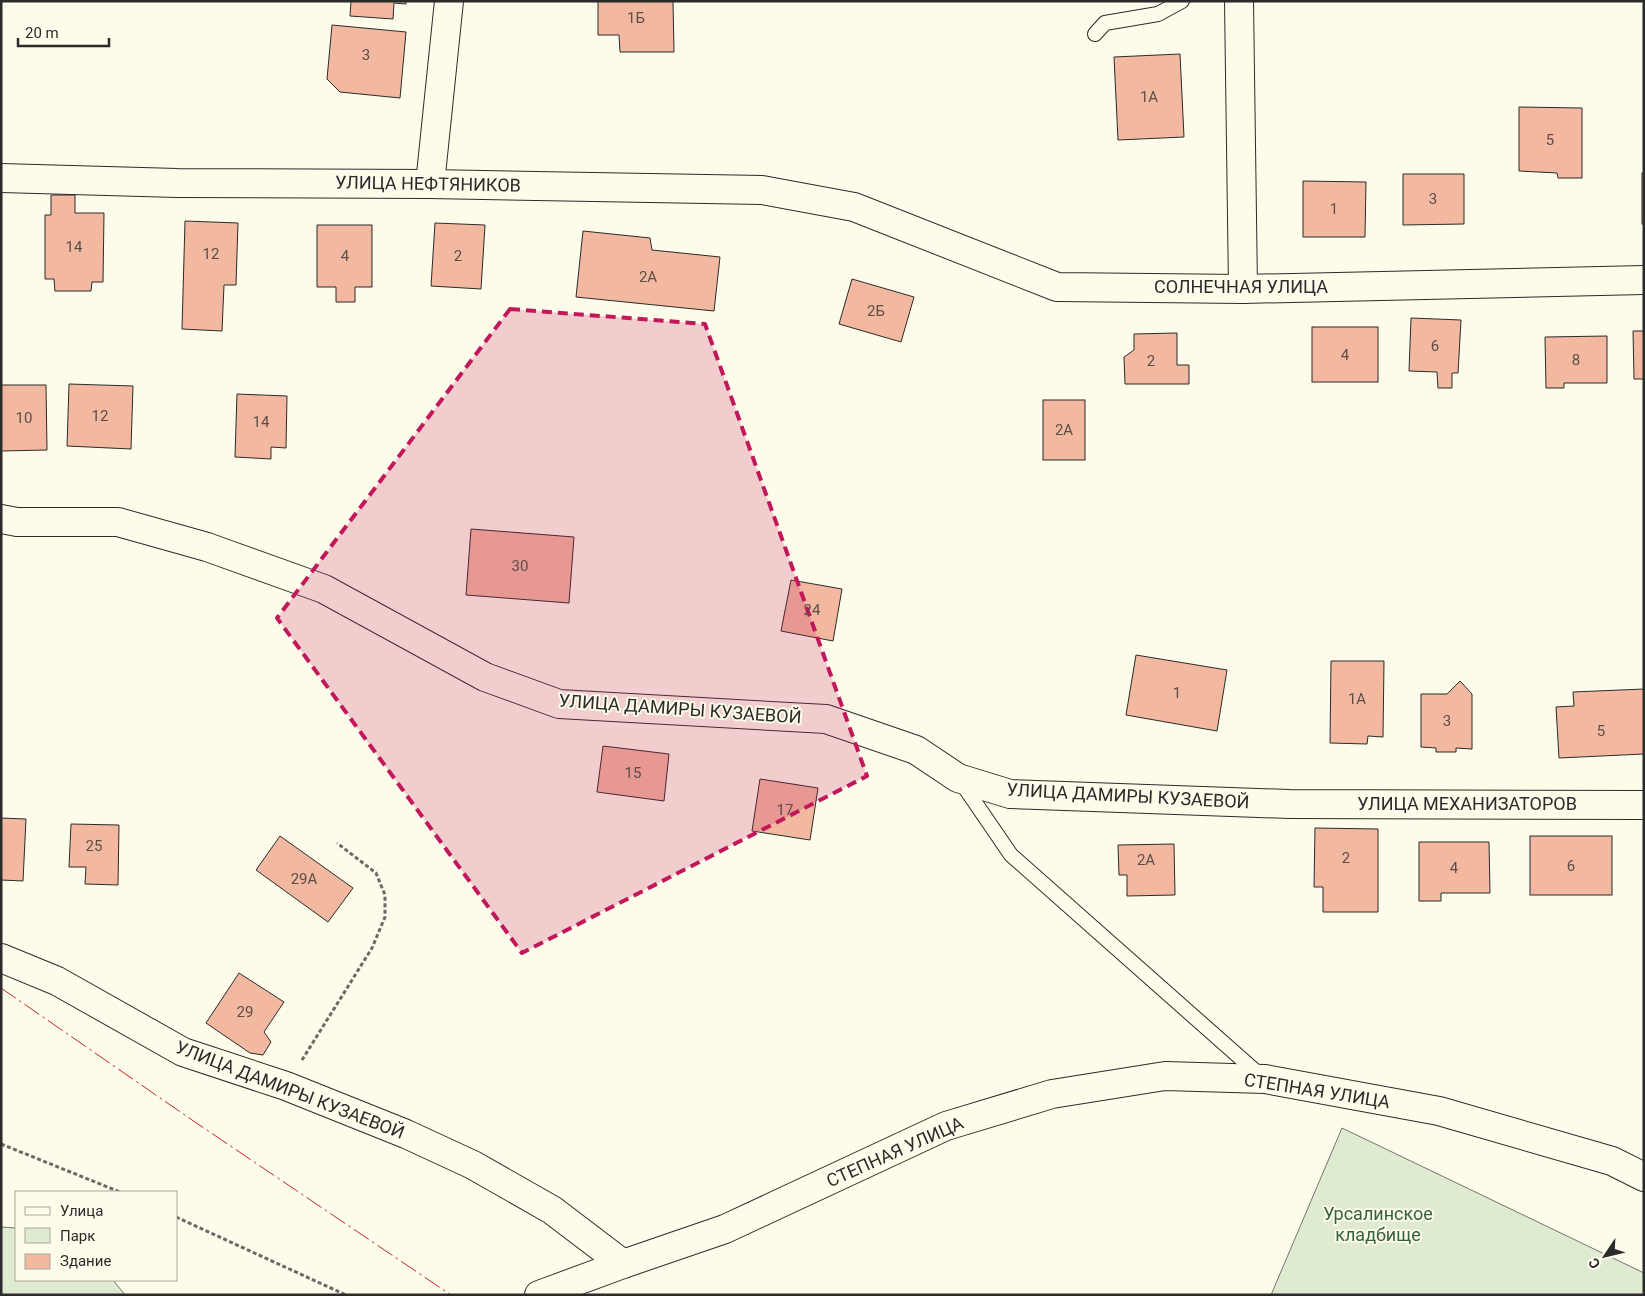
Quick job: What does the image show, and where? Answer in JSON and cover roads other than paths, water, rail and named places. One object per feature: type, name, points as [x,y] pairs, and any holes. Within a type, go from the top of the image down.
[{"type":"street","points":[[430,184],[449,1]]},
{"type":"street","points":[[1239,1],[1243,289]]},
{"type":"street","name":"УЛИЦА НЕФТЯНИКОВ","points":[[1,178],[177,183],[430,184],[762,190],[854,207]]},
{"type":"street","name":"СОЛНЕЧНАЯ УЛИЦА","points":[[854,207],[1058,287],[1243,289],[1644,280]]},
{"type":"street","name":"УЛИЦА ДАМИРЫ КУЗАЕВОЙ","points":[[1,519],[17,522],[118,522],[207,547],[324,588],[485,677],[559,704],[826,719],[916,750],[958,778],[1010,794],[1289,804]]},
{"type":"street","name":"УЛИЦА МЕХАНИЗАТОРОВ","points":[[1289,804],[1644,805]]},
{"type":"street","name":"УЛИЦА ДАМИРЫ КУЗАЕВОЙ","points":[[1,958],[57,981],[183,1052],[286,1086],[406,1134],[473,1165],[552,1210],[623,1264]]},
{"type":"street","name":"СТЕПНАЯ УЛИЦА","points":[[540,1295],[725,1229],[946,1126],[1052,1094],[1165,1076],[1265,1080],[1440,1111],[1612,1161],[1644,1178]]},
{"type":"lane","points":[[1094,34],[1106,23],[1158,14],[1182,1]]},
{"type":"lane","points":[[958,778],[1011,855],[1265,1080]]},
{"type":"park label","name":"Урсалинское кладбище","points":[[1378,1224]]}]
